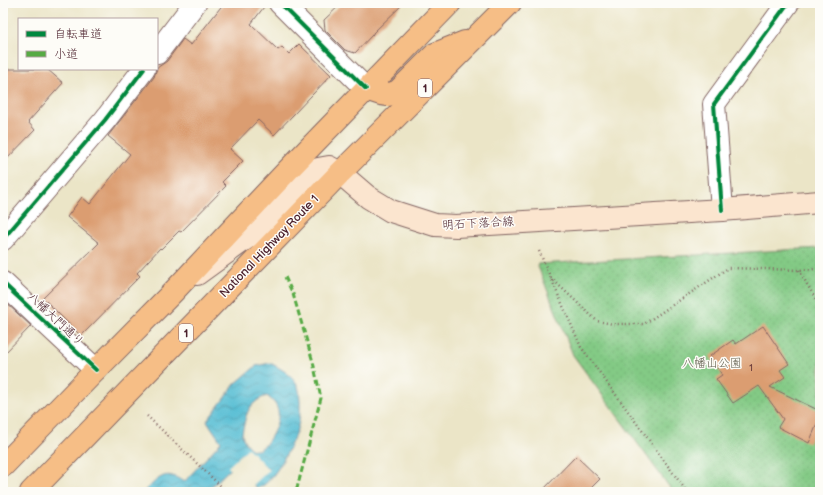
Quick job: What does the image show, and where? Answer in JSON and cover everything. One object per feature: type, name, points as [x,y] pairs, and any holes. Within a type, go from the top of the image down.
[{"type":"highway","points":[[3,466],[174,292],[366,89],[450,3]]},
{"type":"highway","name":"National Highway Route 1","points":[[31,492],[340,173],[510,3]]},
{"type":"highway","points":[[366,89],[388,95],[398,91],[435,54],[476,38]]},
{"type":"main road","name":"明石下落合線","points":[[174,292],[255,232],[318,169],[329,167],[340,173],[368,197],[391,211],[435,225],[456,226],[722,210],[820,202]]},
{"type":"street","points":[[158,51],[195,3]]},
{"type":"street","points":[[280,3],[366,89]]},
{"type":"street","points":[[722,210],[714,104],[788,3]]},
{"type":"street","points":[[3,239],[105,120],[143,70]]},
{"type":"street","name":"八幡大門通り","points":[[3,283],[96,370]]},
{"type":"path","points":[[539,251],[581,347],[687,492]]},
{"type":"path","points":[[550,278],[597,321],[612,324],[644,324],[728,268],[799,270],[820,269]]},
{"type":"path","points":[[799,270],[820,307]]},
{"type":"path","points":[[147,416],[227,492]]},
{"type":"green space","name":"八幡山公園","points":[[820,248],[820,492],[673,492],[573,355],[537,264]]},
{"type":"water","points":[[270,363],[286,372],[296,382],[300,396],[300,414],[297,429],[286,454],[269,480],[263,486],[257,488],[233,466],[206,492],[145,492],[146,489],[164,476],[172,476],[184,482],[221,442],[207,421],[235,384],[256,366]],"holes":[[[267,396],[278,410],[276,426],[267,443],[258,450],[253,450],[247,445],[242,435],[246,416],[257,400]]]},
{"type":"pier","points":[[248,448],[269,470],[252,486],[233,468],[231,470],[228,467]]},
{"type":"building","points":[[224,3],[267,3],[251,24],[278,50],[282,47],[289,54],[299,44],[331,75],[274,135],[258,120],[230,149],[243,161],[222,182],[226,186],[181,232],[179,231],[161,249],[160,248],[137,273],[140,276],[81,336],[43,298],[99,243],[67,217],[82,197],[90,204],[130,154],[108,136],[154,77],[158,67],[167,61],[183,39],[191,45]]},
{"type":"building","points":[[342,3],[404,3],[355,53],[345,50],[325,30],[324,20]]},
{"type":"building","points":[[3,69],[48,70],[63,83],[28,122],[35,130],[3,163]]},
{"type":"building","points":[[3,300],[31,326],[3,355]]},
{"type":"building","points":[[763,326],[789,364],[780,370],[785,377],[770,387],[820,411],[820,417],[809,443],[778,427],[783,419],[759,386],[733,403],[716,379],[722,375],[710,356],[733,340],[736,344]]},
{"type":"building","points":[[576,456],[600,479],[587,492],[541,492]]},
{"type":"marked path","points":[[285,277],[293,294],[313,362],[321,398],[296,492]]},
{"type":"cycle path","points":[[280,3],[366,89]]},
{"type":"cycle path","points":[[722,210],[714,104],[788,3]]},
{"type":"cycle path","points":[[3,239],[105,120],[143,70]]},
{"type":"cycle path","points":[[3,283],[96,370]]}]
